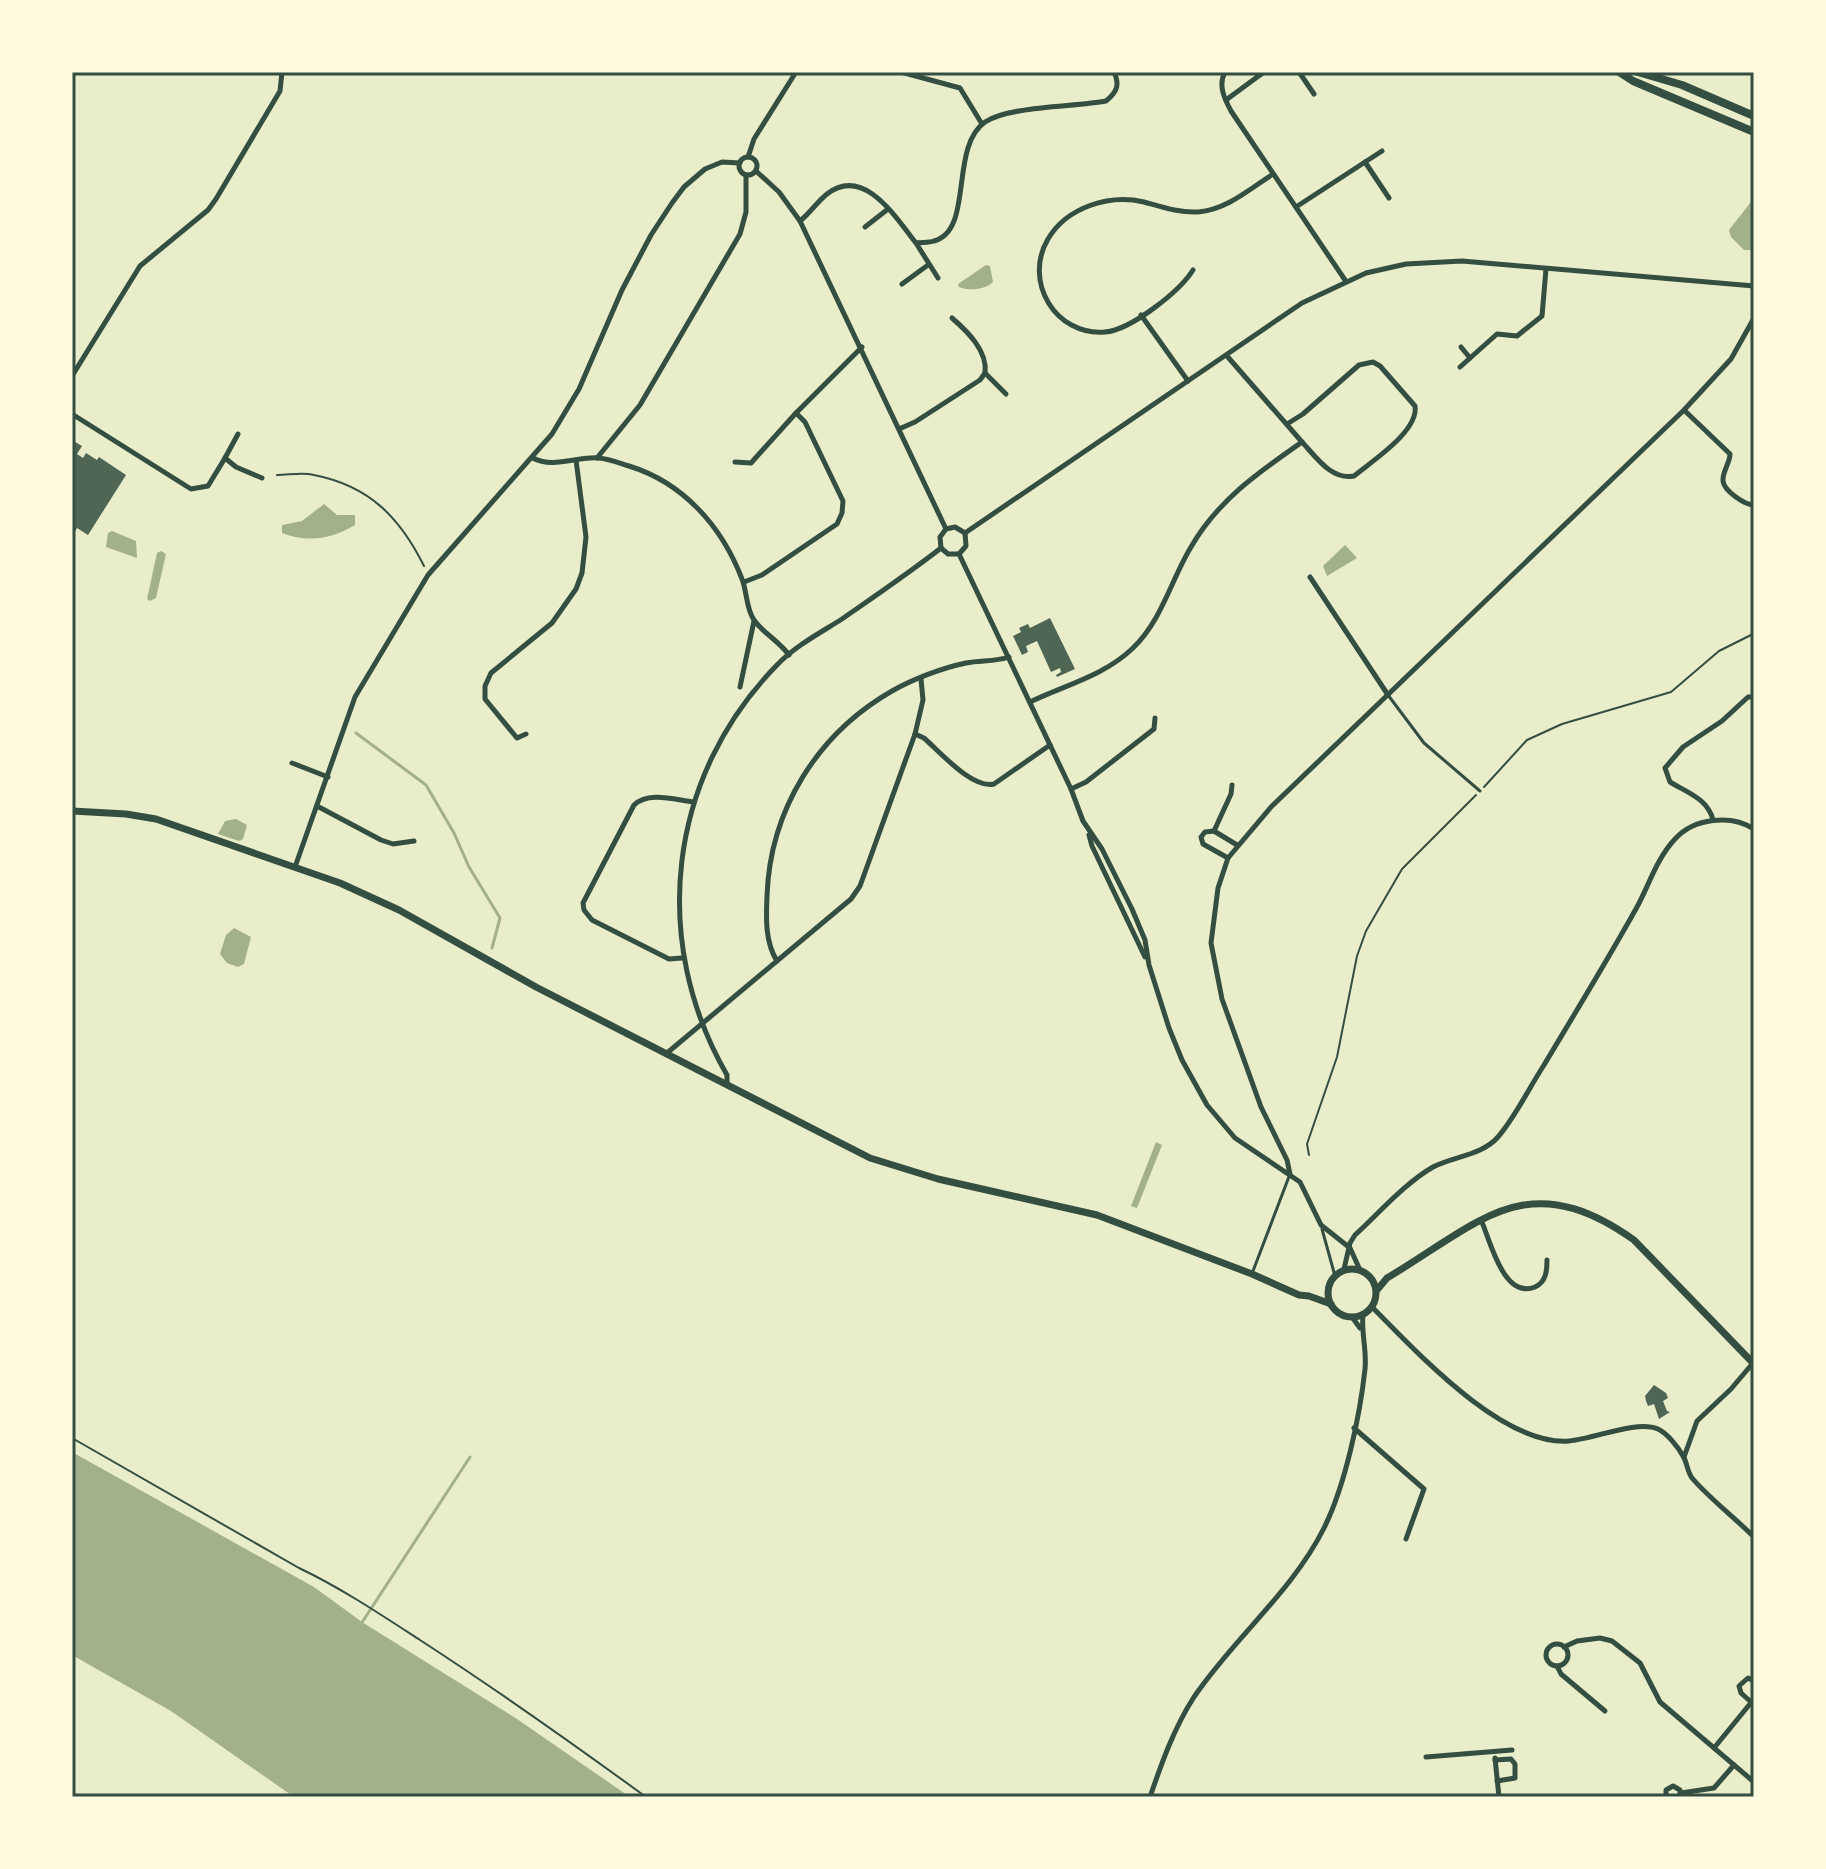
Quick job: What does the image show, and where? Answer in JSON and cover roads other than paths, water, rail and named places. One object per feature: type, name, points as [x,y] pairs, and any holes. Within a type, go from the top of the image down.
[{"type":"main road","points":[[1619,72],[1633,81],[1754,132]]},
{"type":"main road","points":[[1638,72],[1682,85],[1754,116]]},
{"type":"street","points":[[72,376],[140,266],[208,210],[280,91],[282,72]]},
{"type":"street","points":[[295,867],[355,697],[428,575],[552,434],[579,389],[622,290],[672,203],[684,187],[705,169],[722,162],[740,163],[748,157],[754,139],[796,72]]},
{"type":"street","points":[[901,72],[960,88],[982,124]]},
{"type":"street","points":[[916,243],[935,241],[952,227],[957,215],[970,139],[982,124],[1004,114],[1106,101],[1117,90],[1118,80],[1114,72]]},
{"type":"street","points":[[1225,72],[1221,80],[1226,100],[1345,280]]},
{"type":"street","points":[[1226,100],[1264,72]]},
{"type":"street","points":[[1299,72],[1314,94]]},
{"type":"street","points":[[1296,207],[1382,151]]},
{"type":"street","points":[[748,157],[755,161],[756,171],[779,192],[800,221],[946,529]]},
{"type":"street","points":[[1365,162],[1389,198]]},
{"type":"street","points":[[740,163],[740,170],[746,175]]},
{"type":"street","points":[[746,175],[756,171]]},
{"type":"street","points":[[1193,270],[1185,282],[1141,315],[1124,327],[1106,332],[1090,331],[1069,324],[1046,302],[1039,283],[1040,260],[1047,240],[1058,226],[1087,206],[1123,200],[1183,212],[1200,212],[1232,201],[1273,174]]},
{"type":"street","points":[[597,458],[640,405],[740,234],[746,212],[746,175]]},
{"type":"street","points":[[800,221],[829,192],[852,185],[862,187],[888,209],[916,243],[938,278]]},
{"type":"street","points":[[865,227],[888,209]]},
{"type":"street","points":[[965,533],[1302,303],[1345,280],[1384,268],[1431,261],[1462,261],[1754,286]]},
{"type":"street","points":[[902,284],[928,265]]},
{"type":"street","points":[[1460,367],[1497,334],[1517,336],[1542,316],[1546,269]]},
{"type":"street","points":[[1141,315],[1188,381]]},
{"type":"street","points":[[899,429],[980,380],[985,373],[984,356],[964,328],[952,318]]},
{"type":"street","points":[[1290,1174],[1289,1164],[1269,1127],[1251,1081],[1214,969],[1211,943],[1213,912],[1228,858],[1271,807],[1684,410],[1731,359],[1754,318]]},
{"type":"street","points":[[735,462],[751,463],[862,347]]},
{"type":"street","points":[[1461,347],[1470,358]]},
{"type":"street","points":[[1227,356],[1302,442],[1335,475],[1344,478],[1354,476],[1410,429],[1416,414],[1415,406],[1380,366],[1366,362],[1287,424]]},
{"type":"street","points":[[985,373],[1006,394]]},
{"type":"street","points":[[1684,410],[1727,450],[1731,458],[1723,483],[1752,506],[1753,514]]},
{"type":"street","points":[[744,582],[762,575],[837,524],[842,513],[843,501],[805,422],[796,413]]},
{"type":"street","points":[[72,414],[191,489],[208,486],[238,434]]},
{"type":"street","points":[[1030,702],[1101,672],[1134,647],[1160,611],[1192,543],[1220,506],[1250,478],[1302,442]]},
{"type":"street","points":[[225,458],[236,467],[262,478]]},
{"type":"street","points":[[533,458],[552,462],[597,458],[653,475],[693,503],[724,539],[744,582],[754,621],[740,687]]},
{"type":"street","points":[[526,734],[517,738],[485,699],[485,686],[491,673],[552,623],[576,589],[582,573],[586,537],[576,460]]},
{"type":"street","points":[[955,527],[965,533],[966,546],[959,554],[948,554],[941,548],[940,537],[946,529],[955,527]]},
{"type":"street","points":[[727,1085],[727,1075],[700,1024],[682,958],[680,884],[685,839],[694,802],[734,715],[789,655],[941,548]]},
{"type":"street","points":[[959,554],[1071,789],[1092,846],[1149,965],[1182,1060],[1207,1105],[1235,1138],[1300,1182],[1321,1225],[1350,1248],[1360,1270],[1370,1277],[1377,1290]]},
{"type":"street","points":[[1310,577],[1388,695]]},
{"type":"street","points":[[754,621],[789,655]]},
{"type":"street","points":[[777,961],[771,950],[766,918],[768,871],[777,830],[811,762],[840,731],[891,691],[969,662],[1009,657]]},
{"type":"street","points":[[667,1053],[851,899],[860,886],[915,734],[923,700],[921,679]]},
{"type":"street","points":[[1713,820],[1710,808],[1670,782],[1665,768],[1683,747],[1722,721],[1748,697],[1754,697]]},
{"type":"street","points":[[1071,789],[1086,782],[1154,729],[1155,718]]},
{"type":"street","points":[[915,734],[924,738],[975,782],[987,786],[1050,745]]},
{"type":"street","points":[[292,763],[328,777]]},
{"type":"street","points":[[1214,831],[1232,785]]},
{"type":"street","points":[[682,958],[669,959],[592,920],[583,903],[634,805],[641,798],[694,802]]},
{"type":"street","points":[[317,806],[381,840],[393,844],[414,841]]},
{"type":"street","points":[[72,811],[156,819],[340,883],[399,910],[536,987],[837,1142],[895,1167],[1097,1215],[1299,1295],[1331,1304]]},
{"type":"street","points":[[303,816],[313,817]]},
{"type":"street","points":[[1684,1457],[1697,1421],[1754,1364],[1673,1278],[1634,1240],[1611,1224],[1572,1206],[1550,1203],[1516,1206],[1481,1220],[1387,1278],[1377,1290],[1372,1307],[1363,1314],[1352,1317],[1339,1313],[1331,1304],[1330,1285],[1344,1269],[1355,1235],[1422,1175],[1433,1167],[1480,1150],[1496,1139],[1554,1049],[1637,906],[1658,863],[1675,839],[1695,825],[1713,820],[1737,822],[1754,829]]},
{"type":"street","points":[[1228,858],[1203,844],[1201,837],[1205,832],[1214,831],[1237,845]]},
{"type":"street","points":[[1481,1220],[1500,1269],[1510,1282],[1520,1287],[1535,1287],[1546,1276],[1547,1260]]},
{"type":"street","points":[[1344,1269],[1360,1270]]},
{"type":"street","points":[[1370,1277],[1387,1278]]},
{"type":"street","points":[[1309,1296],[1330,1285]]},
{"type":"street","points":[[1372,1307],[1435,1371],[1523,1432],[1549,1441],[1571,1441],[1644,1426],[1663,1431],[1684,1457],[1692,1477],[1754,1537]]},
{"type":"street","points":[[1150,1797],[1181,1718],[1196,1694],[1302,1567],[1325,1527],[1343,1475],[1365,1369],[1366,1349],[1361,1329],[1363,1314]]},
{"type":"street","points":[[1352,1317],[1361,1329]]},
{"type":"street","points":[[1354,1428],[1424,1489],[1406,1539]]},
{"type":"street","points":[[1564,1647],[1577,1641],[1600,1638],[1612,1641],[1640,1663],[1660,1702],[1754,1782]]},
{"type":"street","points":[[1557,1666],[1566,1660],[1567,1653],[1564,1647],[1556,1644],[1547,1650],[1548,1661],[1605,1711]]},
{"type":"street","points":[[1714,1748],[1752,1700],[1741,1693],[1739,1686],[1748,1678],[1754,1681]]},
{"type":"street","points":[[1426,1757],[1512,1750]]},
{"type":"street","points":[[1495,1751],[1499,1797]]},
{"type":"street","points":[[1495,1760],[1511,1759],[1515,1764],[1515,1778],[1497,1781]]},
{"type":"street","points":[[1666,1797],[1666,1790],[1671,1786],[1677,1787],[1680,1795],[1714,1788],[1734,1765]]},
{"type":"lane","points":[[1388,695],[1424,743],[1480,791]]},
{"type":"lane","points":[[1252,1274],[1290,1174]]},
{"type":"lane","points":[[1321,1225],[1335,1276]]},
{"type":"waterway","points":[[356,733],[426,785],[500,918],[492,948]]},
{"type":"waterway","points":[[361,1624],[470,1457]]}]
